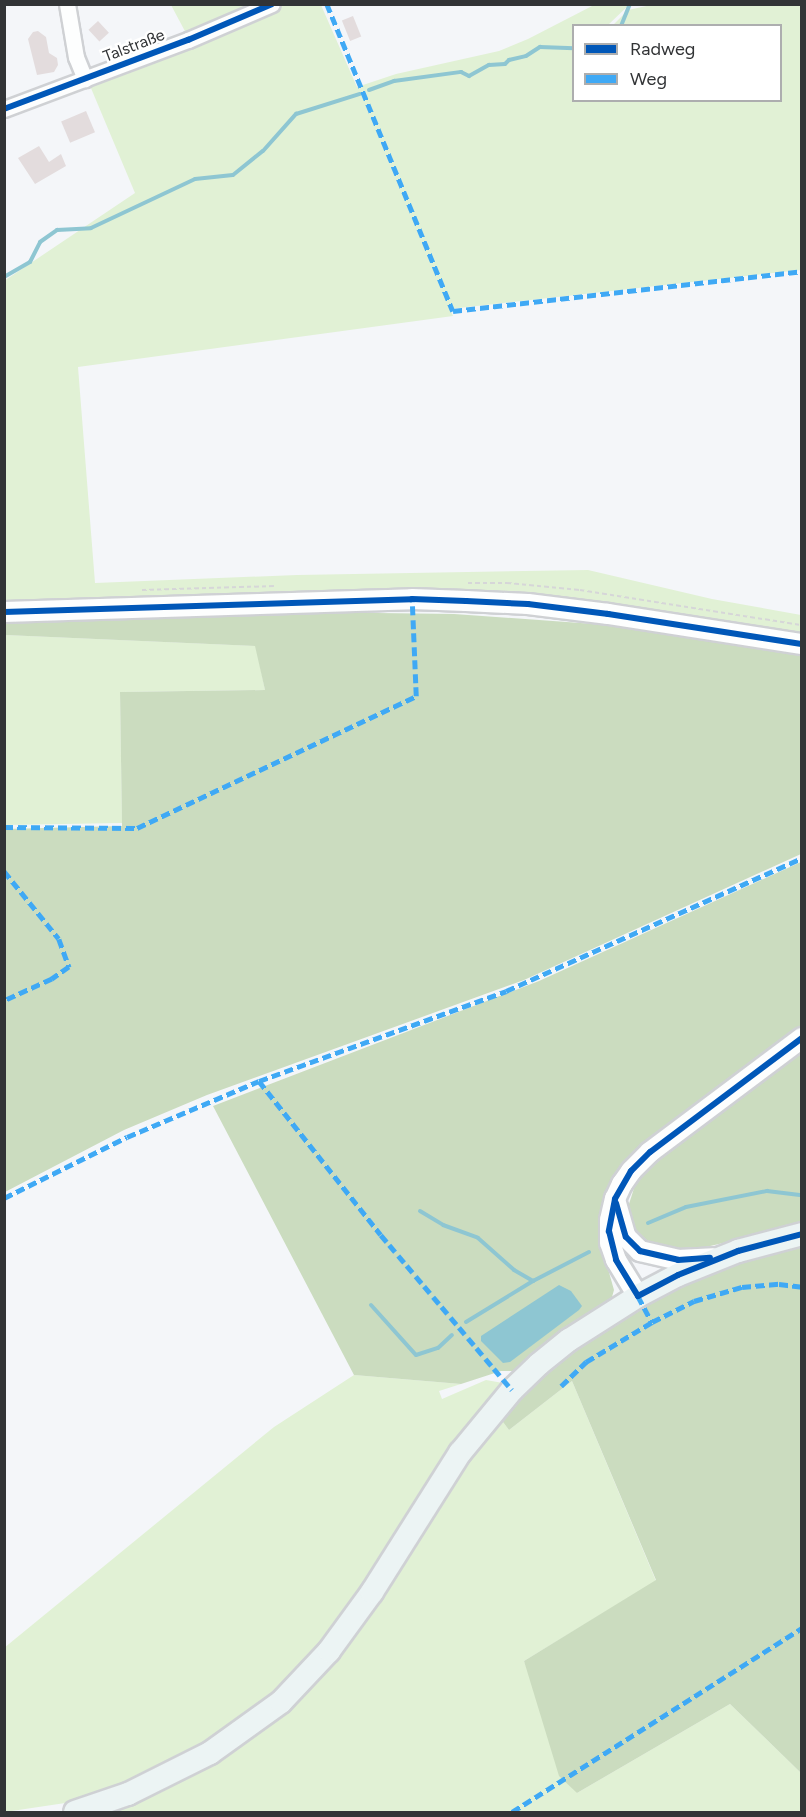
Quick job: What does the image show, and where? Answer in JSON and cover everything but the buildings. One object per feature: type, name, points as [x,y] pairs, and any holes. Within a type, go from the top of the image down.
[{"type":"main road","points":[[75,1812],[128,1794],[210,1753],[281,1702],[328,1651],[372,1592],[460,1453],[512,1390],[569,1340],[638,1296],[722,1257],[773,1240],[801,1234]]},
{"type":"street","points":[[66,4],[76,57],[86,79]]},
{"type":"street","name":"Talstraße","points":[[4,109],[86,79],[272,4]]},
{"type":"street","points":[[4,612],[412,599],[466,601],[528,604],[608,614],[801,644]]},
{"type":"street","points":[[638,1296],[616,1260],[610,1243],[610,1220],[615,1199],[631,1171],[650,1152],[801,1038]]},
{"type":"street","points":[[615,1199],[626,1237],[640,1251],[678,1260],[722,1257]]},
{"type":"green space","points":[[630,4],[609,24],[572,24],[572,102],[782,102],[782,24],[614,24],[628,10],[651,5],[801,5],[801,270],[450,309],[453,316],[78,367],[95,583],[297,575],[588,570],[712,599],[801,615],[801,635],[610,604],[462,597],[5,605],[4,281],[135,193],[88,81],[193,43],[285,5],[321,5],[357,87],[396,74],[499,51],[528,39],[594,5]]},
{"type":"green space","points":[[171,5],[252,5],[187,35]]},
{"type":"green space","points":[[299,612],[454,614],[608,625],[801,654],[801,854],[524,980],[207,1095],[124,1130],[5,1192],[5,829],[122,826],[120,692],[265,690],[255,646],[5,635],[5,616]]},
{"type":"green space","points":[[5,635],[256,646],[265,690],[120,692],[122,823],[5,825]]},
{"type":"green space","points":[[801,862],[801,1030],[640,1151],[601,1220],[599,1237],[614,1290],[612,1297],[515,1371],[501,1371],[461,1384],[354,1375],[213,1106],[539,981]]},
{"type":"green space","points":[[801,1047],[801,1225],[693,1250],[662,1252],[635,1237],[630,1222],[629,1204],[636,1182],[642,1174],[685,1136]]},
{"type":"green space","points":[[801,1242],[801,1773],[730,1704],[577,1793],[559,1776],[524,1661],[656,1580],[572,1381],[509,1430],[500,1418],[563,1359],[651,1300],[723,1265]]},
{"type":"green space","points":[[354,1375],[461,1384],[439,1391],[442,1399],[486,1380],[503,1383],[453,1446],[366,1585],[321,1646],[271,1694],[240,1720],[201,1745],[123,1786],[72,1802],[5,1812],[4,1648],[274,1427]]},
{"type":"green space","points":[[572,1381],[656,1581],[524,1661],[577,1793],[730,1704],[801,1773],[801,1812],[101,1812],[250,1735],[500,1418],[509,1430]]},
{"type":"water","points":[[559,1285],[571,1291],[582,1306],[510,1362],[503,1363],[481,1341],[481,1336]]},
{"type":"waterway","points":[[622,24],[630,4]]},
{"type":"waterway","points":[[369,90],[394,81],[461,72],[469,76],[489,65],[505,64],[509,60],[526,56],[540,47],[572,48]]},
{"type":"waterway","points":[[4,277],[30,262],[40,242],[57,230],[91,228],[195,179],[233,175],[263,151],[296,114],[360,94]]},
{"type":"waterway","points":[[648,1223],[686,1207],[767,1191],[802,1195]]},
{"type":"waterway","points":[[420,1211],[443,1225],[478,1238],[514,1270],[533,1281]]},
{"type":"waterway","points":[[466,1322],[533,1281],[589,1252]]},
{"type":"waterway","points":[[371,1305],[416,1355],[438,1348],[452,1335]]},
{"type":"marked path","points":[[327,4],[453,311],[802,271]]},
{"type":"marked path","points":[[4,827],[137,828],[416,696],[412,599]]},
{"type":"marked path","points":[[4,1198],[127,1137],[259,1081],[506,991],[802,858]]},
{"type":"marked path","points":[[4,871],[59,939],[69,967],[52,979],[4,1001]]},
{"type":"marked path","points":[[259,1081],[381,1235],[512,1390]]},
{"type":"marked path","points":[[638,1296],[652,1322],[694,1301],[742,1287],[779,1284],[802,1287]]},
{"type":"marked path","points":[[561,1386],[586,1362],[652,1322]]},
{"type":"marked path","points":[[512,1812],[802,1628]]},
{"type":"cycle path","points":[[4,109],[188,40],[272,4]]},
{"type":"cycle path","points":[[4,612],[412,599],[466,601],[528,604],[608,614],[802,644]]},
{"type":"cycle path","points":[[802,1038],[650,1152],[631,1171],[615,1199],[609,1231],[616,1260],[638,1296],[678,1275],[738,1251],[802,1234]]},
{"type":"cycle path","points":[[616,1203],[626,1237],[640,1251],[678,1260],[710,1258]]}]
